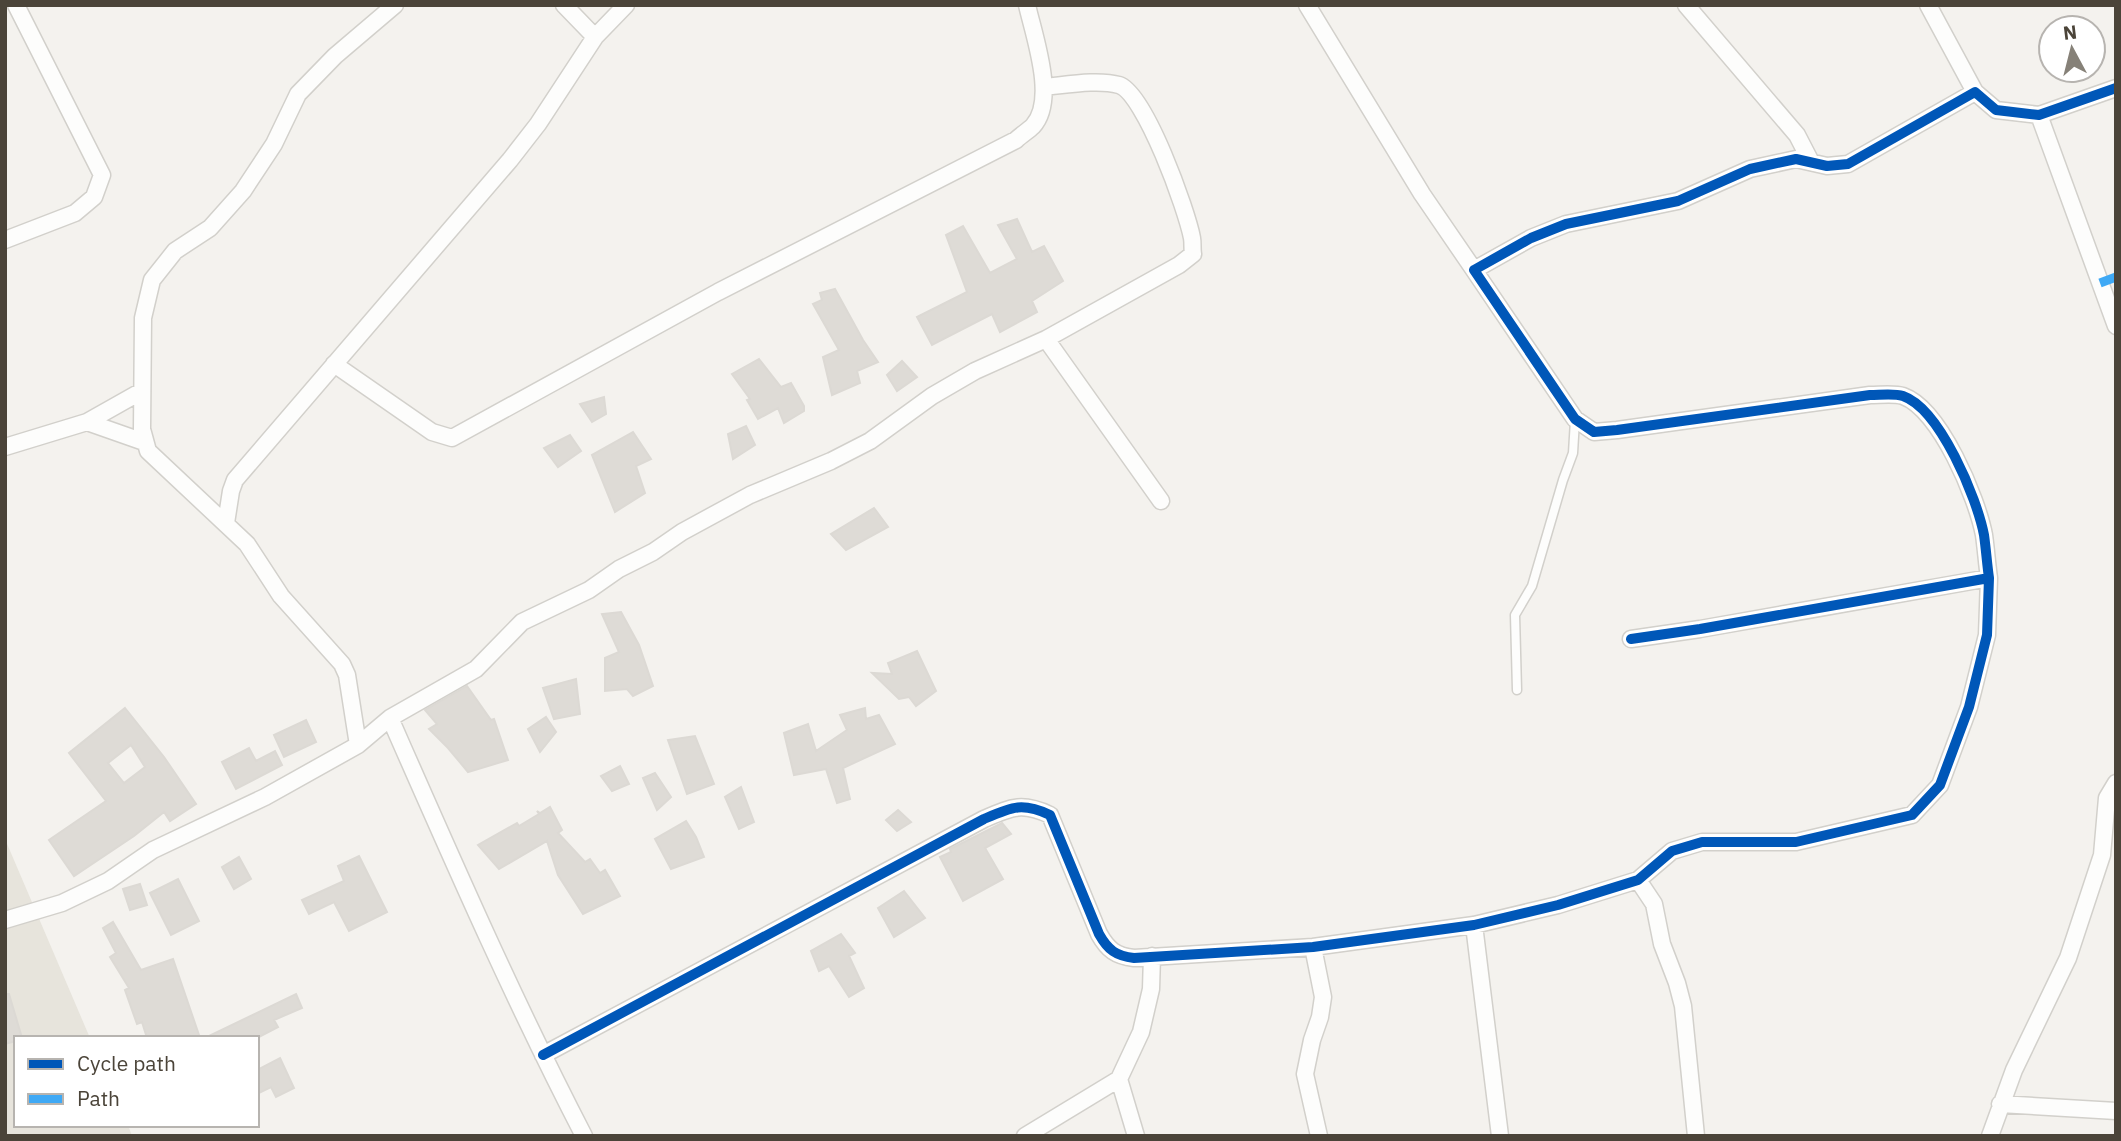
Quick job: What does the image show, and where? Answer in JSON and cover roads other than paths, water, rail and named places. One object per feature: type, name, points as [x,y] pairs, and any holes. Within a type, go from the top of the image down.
[{"type":"street","points":[[5,240],[75,213],[94,197],[102,175],[16,5]]},
{"type":"street","points":[[358,745],[347,675],[342,664],[281,596],[247,544],[148,451],[142,429],[142,318],[152,279],[175,251],[210,228],[243,191],[274,144],[299,94],[335,56],[395,5]]},
{"type":"street","points":[[564,5],[594,37]]},
{"type":"street","points":[[226,523],[235,480],[510,160],[538,124],[594,37],[626,5]]},
{"type":"street","points":[[334,364],[432,432],[452,438],[719,292],[1016,140],[1034,125],[1044,105],[1041,63],[1027,5]]},
{"type":"street","points":[[543,1055],[984,819],[1012,807],[1034,808],[1050,816],[1098,934],[1107,948],[1120,956],[1152,956],[1313,947],[1474,925],[1558,905],[1638,880],[1672,851],[1702,842],[1796,842],[1912,815],[1940,785],[1969,707],[1987,635],[1989,578],[1983,533],[1967,482],[1945,439],[1921,407],[1902,396],[1870,395],[1594,432],[1575,419],[1422,194],[1307,5]]},
{"type":"street","points":[[1686,5],[1797,135],[1811,162]]},
{"type":"street","points":[[1928,5],[1975,92],[1996,110],[2039,115],[2116,88]]},
{"type":"street","points":[[5,920],[62,903],[108,881],[153,850],[265,797],[358,745],[390,718],[476,669],[522,622],[589,590],[619,569],[750,495],[831,461],[870,441],[932,396],[975,371],[1046,339],[1179,265],[1193,254],[1192,238],[1165,156],[1135,99],[1121,85],[1093,83],[1044,87]]},
{"type":"street","points":[[1474,270],[1531,238],[1566,224],[1678,201],[1751,169],[1796,159],[1827,166],[1847,164],[1975,92]]},
{"type":"street","points":[[2039,115],[2116,326]]},
{"type":"street","points":[[1046,339],[1161,501]]},
{"type":"street","points":[[5,447],[86,422],[142,391]]},
{"type":"street","points":[[86,422],[144,442]]},
{"type":"street","points":[[1631,639],[1989,578]]},
{"type":"street","points":[[390,718],[490,945],[584,1136]]},
{"type":"street","points":[[1990,1136],[2014,1070],[2068,958],[2102,855],[2107,798],[2116,783]]},
{"type":"street","points":[[1638,880],[1654,904],[1662,944],[1680,995],[1696,1136]]},
{"type":"street","points":[[1474,925],[1500,1136]]},
{"type":"street","points":[[1313,947],[1323,997],[1305,1074],[1319,1136]]},
{"type":"street","points":[[1025,1136],[1119,1079],[1141,1032],[1152,989],[1152,956]]},
{"type":"street","points":[[1119,1079],[1136,1136]]},
{"type":"street","points":[[2000,1104],[2116,1111]]},
{"type":"lane","points":[[1517,690],[1515,615],[1532,586],[1573,453],[1575,419]]}]
